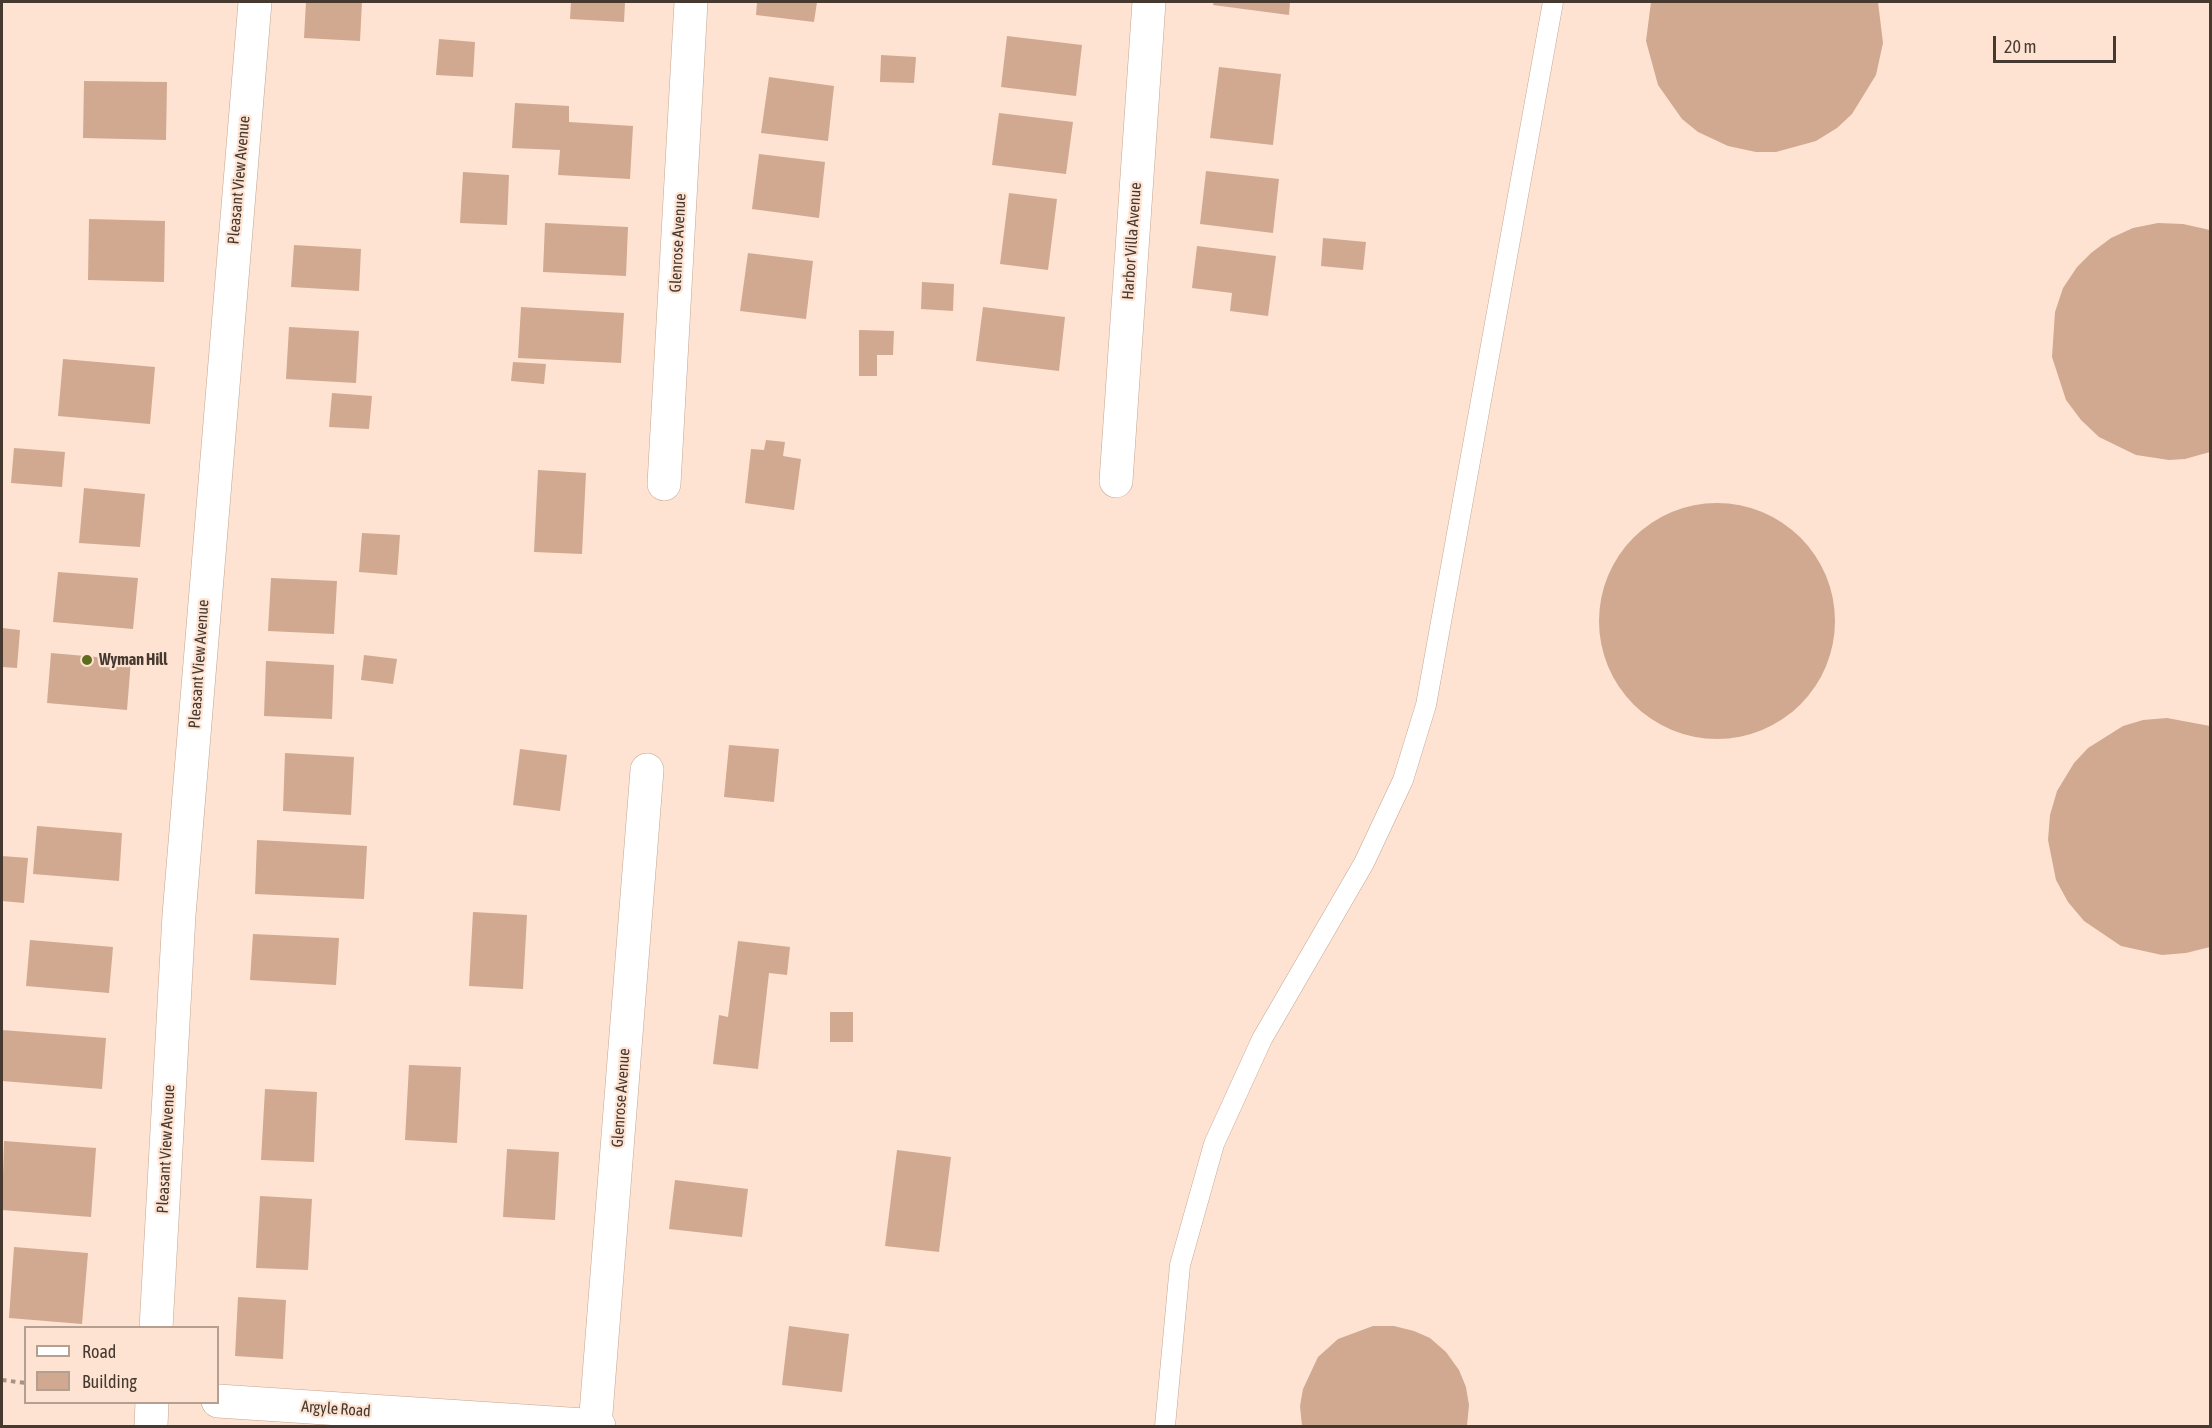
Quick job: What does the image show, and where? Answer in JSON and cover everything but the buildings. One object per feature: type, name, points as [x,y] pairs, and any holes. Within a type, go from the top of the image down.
[{"type":"street","name":"Pleasant View Avenue","points":[[156,1326],[179,915],[255,2]]},
{"type":"street","name":"Glenrose Avenue","points":[[664,484],[691,2]]},
{"type":"street","name":"Harbor Villa Avenue","points":[[1116,481],[1149,2]]},
{"type":"street","name":"Glenrose Avenue","points":[[597,1426],[647,770]]},
{"type":"street","name":"Argyle Road","points":[[219,1401],[597,1426]]},
{"type":"street","points":[[151,1426],[152,1404]]},
{"type":"lane","points":[[1165,1426],[1180,1265],[1214,1144],[1262,1039],[1364,863],[1403,780],[1426,705],[1552,2]]},
{"type":"path","points":[[2,1380],[24,1383]]},
{"type":"place","name":"Wyman Hill","points":[[87,660]]}]
